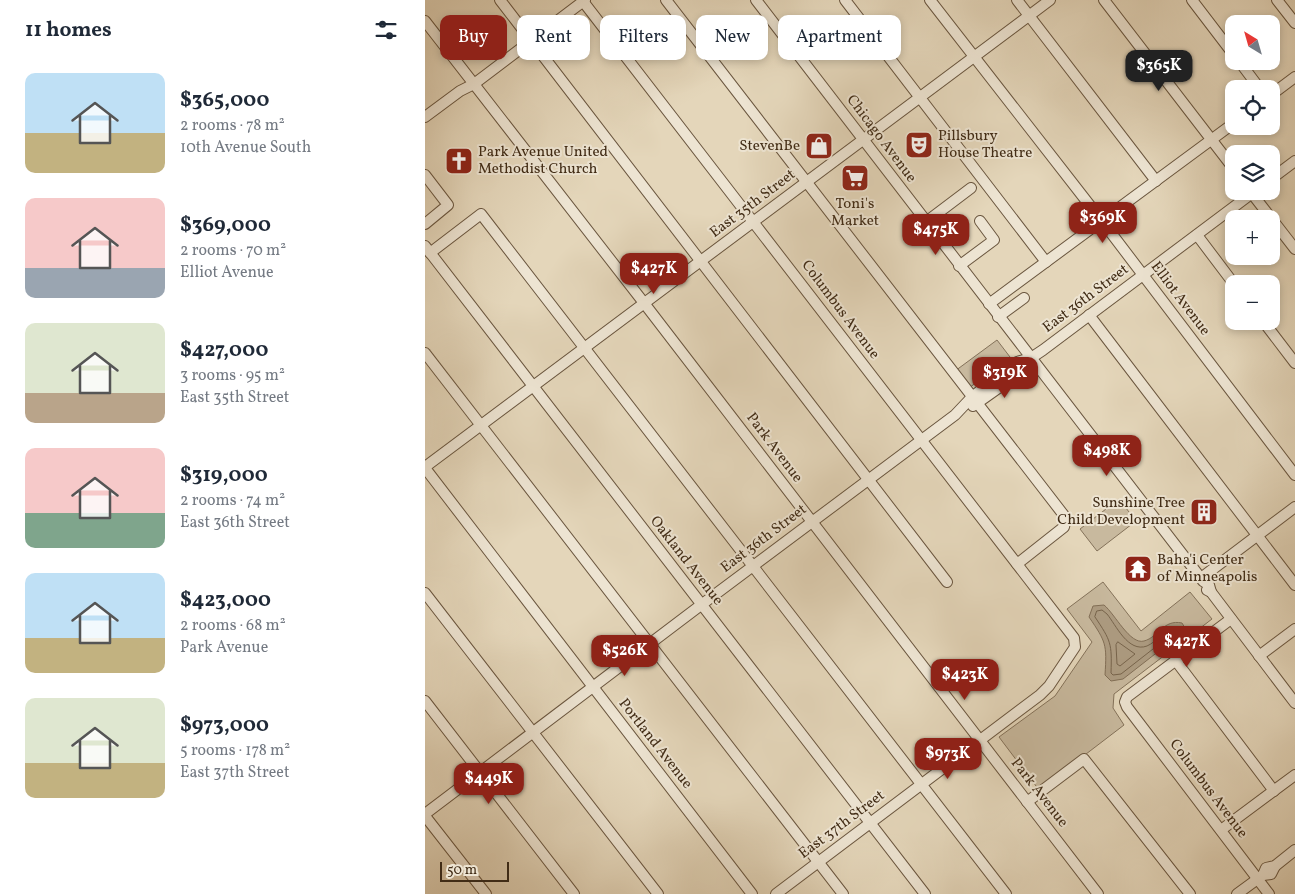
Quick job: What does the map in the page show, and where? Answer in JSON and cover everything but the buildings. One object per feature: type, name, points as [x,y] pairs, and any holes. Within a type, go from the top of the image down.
[{"type":"street","points":[[500,0],[517,22]]},
{"type":"street","points":[[666,0],[1066,518],[1064,527],[1017,564]]},
{"type":"street","name":"Chicago Avenue","points":[[755,0],[1295,703]]},
{"type":"street","points":[[845,0],[1046,262]]},
{"type":"street","name":"Elliot Avenue","points":[[930,0],[1102,221],[1295,475]]},
{"type":"street","points":[[1017,0],[1156,180]]},
{"type":"street","name":"East 35th Street","points":[[425,468],[1050,0]]},
{"type":"street","points":[[1104,0],[1225,157]]},
{"type":"street","points":[[1192,0],[1225,43]]},
{"type":"street","points":[[1277,0],[1295,23]]},
{"type":"street","points":[[565,15],[583,1]]},
{"type":"street","name":"Columbus Avenue","points":[[583,1],[1074,638]]},
{"type":"street","name":"Park Avenue","points":[[425,21],[1098,894]]},
{"type":"street","points":[[425,117],[460,90],[474,84],[517,52]]},
{"type":"street","points":[[546,60],[947,582]]},
{"type":"street","points":[[1280,88],[1295,77]]},
{"type":"street","points":[[989,304],[1225,129]]},
{"type":"street","points":[[1280,173],[1295,162]]},
{"type":"street","points":[[425,175],[448,205],[427,219]]},
{"type":"street","points":[[926,222],[971,188]]},
{"type":"street","name":"East 36th Street","points":[[425,815],[592,687],[975,401],[1017,362],[1031,358],[1242,200]]},
{"type":"street","points":[[1258,200],[1295,249]]},
{"type":"street","points":[[428,249],[481,214],[1006,894]]},
{"type":"street","points":[[959,266],[993,240],[980,221]]},
{"type":"street","points":[[1197,235],[1228,275]]},
{"type":"street","name":"Oakland Avenue","points":[[428,249],[925,894]]},
{"type":"street","points":[[998,317],[1024,298]]},
{"type":"street","points":[[1089,316],[1295,584]]},
{"type":"street","points":[[1270,330],[1295,363]]},
{"type":"street","points":[[425,353],[843,894]]},
{"type":"street","name":"Portland Avenue","points":[[425,468],[752,894]]},
{"type":"street","points":[[1206,585],[1258,536],[1295,507]]},
{"type":"street","points":[[425,593],[657,894]]},
{"type":"street","points":[[1231,619],[1176,661],[1274,791]]},
{"type":"street","points":[[1259,656],[1295,629]]},
{"type":"street","name":"East 37th Street","points":[[775,894],[1040,695],[1049,686],[1075,646],[1074,638]]},
{"type":"street","name":"Columbus Avenue","points":[[1176,661],[1127,697],[1125,702],[1221,830],[1260,877],[1269,894]]},
{"type":"street","points":[[425,701],[574,894]]},
{"type":"street","points":[[1027,802],[1084,759],[1190,894]]},
{"type":"street","points":[[1221,830],[1295,775]]},
{"type":"street","points":[[425,815],[485,894]]},
{"type":"street","points":[[1237,894],[1260,877],[1271,874],[1275,866],[1295,850]]},
{"type":"shaded area","points":[[997,340],[1010,357],[969,388],[955,371]]},
{"type":"shaded area","points":[[1119,499],[1136,521],[1097,551],[1080,529]]},
{"type":"shaded area","points":[[1103,582],[1141,631],[1190,592],[1212,619],[1114,694],[1113,708],[1124,725],[1039,790],[999,737],[1055,696],[1092,642],[1067,609]]},
{"type":"water","points":[[1104,605],[1128,634],[1139,641],[1149,639],[1166,626],[1176,622],[1182,623],[1185,628],[1182,633],[1123,679],[1111,681],[1105,675],[1106,656],[1102,638],[1089,617],[1093,606]]},
{"type":"place","name":"Pillsbury House Theatre","points":[[919,145]]},
{"type":"place","name":"StevenBe","points":[[819,146]]},
{"type":"place","name":"Park Avenue United Methodist Church","points":[[459,161]]},
{"type":"place","name":"Toni's Market","points":[[855,178]]},
{"type":"place","name":"Sunshine Tree Child Development","points":[[1204,512]]},
{"type":"place","name":"Baha'i Center of Minneapolis","points":[[1138,569]]}]
